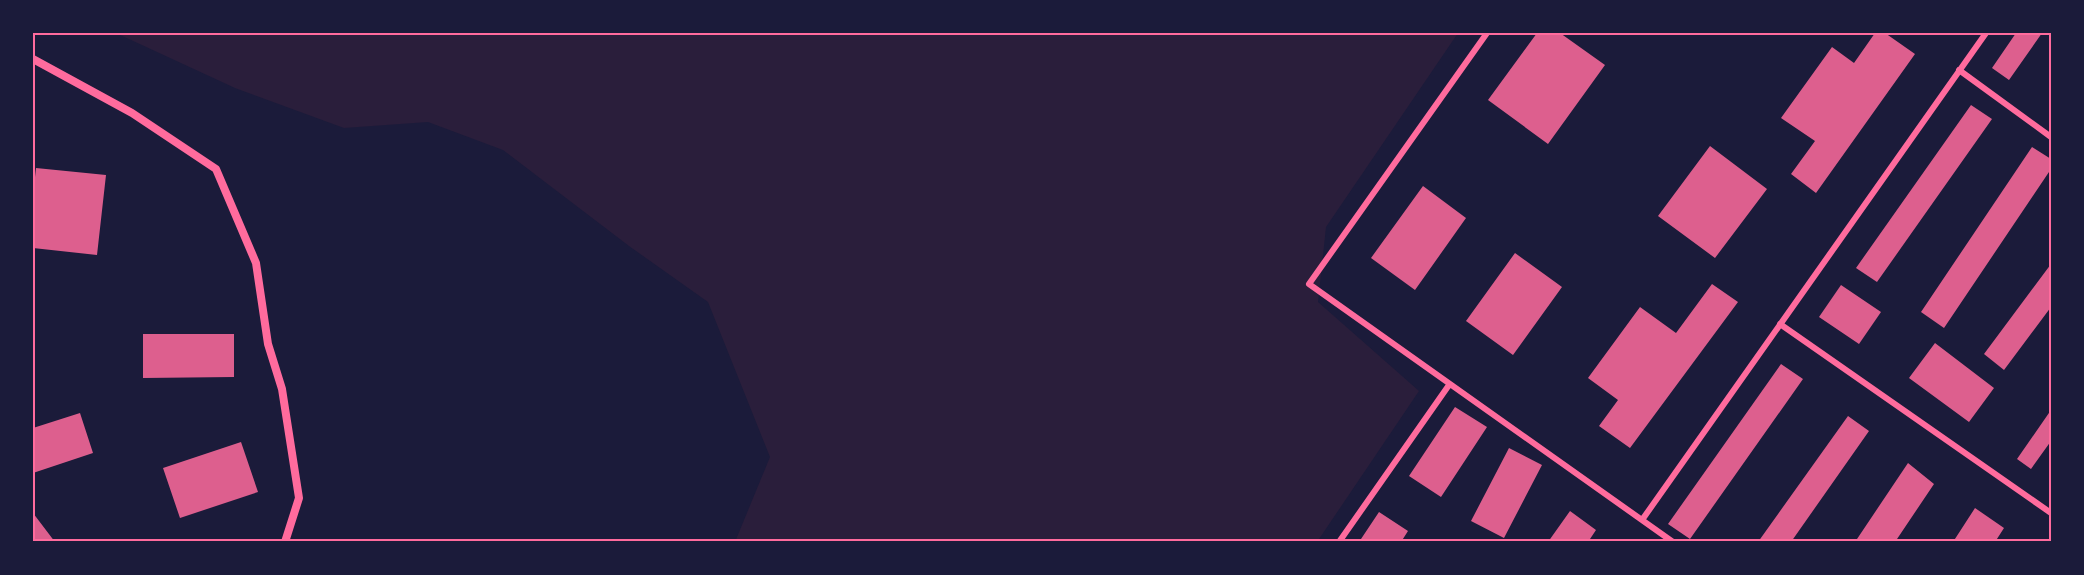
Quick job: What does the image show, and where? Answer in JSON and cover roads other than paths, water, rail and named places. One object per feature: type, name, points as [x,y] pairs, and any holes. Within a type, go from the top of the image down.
[{"type":"street","points":[[1487,33],[1309,284],[1673,542]]},
{"type":"street","points":[[1642,520],[1986,33]]},
{"type":"street","points":[[33,59],[132,113],[216,169],[256,263],[268,344],[282,389],[299,498],[285,542]]},
{"type":"street","points":[[1959,70],[2051,137]]},
{"type":"street","points":[[1780,324],[2051,513]]},
{"type":"street","points":[[1339,542],[1449,385]]}]
